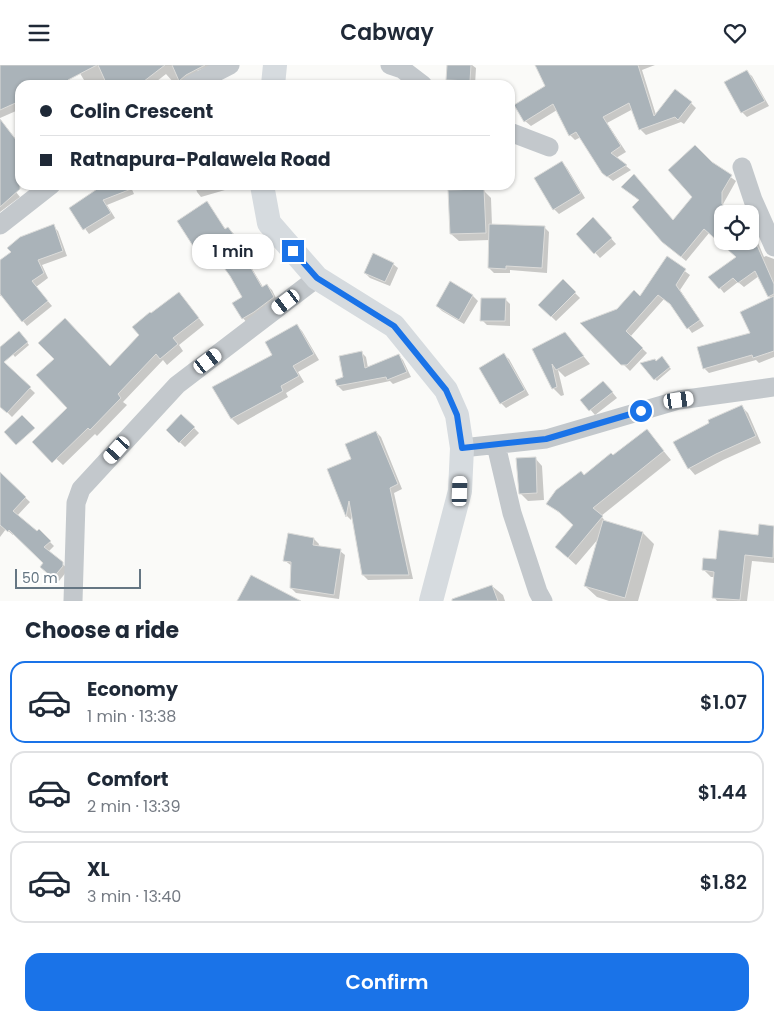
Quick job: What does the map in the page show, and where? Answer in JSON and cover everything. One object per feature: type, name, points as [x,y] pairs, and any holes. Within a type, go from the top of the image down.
[{"type":"main road","points":[[274,80],[275,65]]},
{"type":"main road","points":[[263,190],[269,223],[317,278],[394,326],[446,390],[457,415],[462,448],[460,491],[431,601]]},
{"type":"street","points":[[201,80],[230,65]]},
{"type":"street","points":[[390,65],[402,69],[416,80]]},
{"type":"street","points":[[515,134],[549,147]]},
{"type":"street","points":[[742,167],[753,200],[774,247]]},
{"type":"street","points":[[0,225],[45,190]]},
{"type":"street","points":[[73,601],[76,503],[81,489],[176,385],[317,278]]},
{"type":"street","points":[[462,448],[546,439],[679,400],[774,387]]},
{"type":"street","points":[[496,445],[512,513],[538,592],[543,601]]},
{"type":"building","points":[[0,65],[97,65],[68,80],[15,80],[15,103],[0,110]]},
{"type":"building","points":[[98,65],[165,65],[146,80],[105,80]]},
{"type":"building","points":[[172,65],[205,65],[180,80]]},
{"type":"building","points":[[447,65],[471,65],[470,80],[446,80]]},
{"type":"building","points":[[535,65],[638,65],[654,116],[675,89],[692,102],[678,120],[675,117],[639,130],[629,103],[603,117],[621,146],[611,153],[627,165],[607,177],[602,173],[576,132],[569,136],[553,104],[524,122],[515,104],[545,86]]},
{"type":"building","points":[[747,70],[765,101],[741,113],[724,82]]},
{"type":"building","points":[[0,119],[15,138],[15,190],[19,190],[0,207]]},
{"type":"building","points":[[695,145],[712,162],[732,175],[722,192],[723,205],[714,205],[714,238],[704,229],[681,257],[662,242],[632,207],[639,200],[621,187],[634,174],[673,220],[692,197],[668,170]]},
{"type":"building","points":[[562,161],[581,193],[553,210],[534,178]]},
{"type":"building","points":[[96,190],[129,190],[103,200],[111,213],[83,230],[69,208]]},
{"type":"building","points":[[448,190],[484,190],[486,233],[450,234]]},
{"type":"building","points":[[207,201],[225,229],[228,227],[248,254],[244,256],[262,287],[267,284],[274,297],[242,319],[232,303],[242,297],[230,276],[203,239],[193,246],[177,221]]},
{"type":"building","points":[[593,217],[612,238],[594,254],[576,234]]},
{"type":"building","points":[[54,224],[63,251],[38,260],[44,273],[32,281],[48,301],[22,322],[0,294],[0,260],[11,252],[7,248],[20,237]]},
{"type":"building","points":[[489,224],[545,226],[542,268],[506,266],[506,269],[488,268]]},
{"type":"building","points":[[728,250],[759,250],[774,284],[774,294],[768,297],[755,271],[738,283],[733,278],[719,289],[708,277],[736,257]]},
{"type":"building","points":[[373,253],[394,263],[385,282],[364,273]]},
{"type":"building","points":[[667,256],[686,269],[676,285],[700,320],[687,329],[670,304],[658,295],[626,331],[643,348],[627,365],[621,365],[580,323],[617,309],[634,290],[640,296]]},
{"type":"building","points":[[563,279],[576,292],[551,317],[538,305]]},
{"type":"building","points":[[450,281],[473,295],[459,320],[436,306]]},
{"type":"building","points":[[179,292],[199,318],[173,338],[178,344],[160,359],[156,354],[118,394],[121,398],[90,430],[88,428],[52,463],[32,442],[67,408],[36,375],[54,359],[38,343],[65,318],[110,366],[139,335],[132,327]]},
{"type":"building","points":[[774,296],[774,351],[753,358],[752,355],[703,369],[697,347],[750,333],[740,312]]},
{"type":"building","points":[[481,298],[506,298],[505,321],[480,321]]},
{"type":"building","points":[[297,324],[314,354],[293,366],[299,376],[281,386],[283,391],[231,419],[212,387],[272,355],[265,342]]},
{"type":"building","points":[[19,331],[28,342],[4,362],[31,387],[7,413],[0,407],[0,347]]},
{"type":"building","points":[[565,332],[584,356],[556,370],[552,364],[557,387],[552,389],[532,349]]},
{"type":"building","points":[[362,351],[365,368],[399,354],[407,372],[387,380],[386,377],[337,386],[335,380],[343,377],[339,356]]},
{"type":"building","points":[[504,353],[525,390],[500,404],[479,368]]},
{"type":"building","points":[[662,356],[670,367],[654,380],[640,363],[655,359],[656,361]]},
{"type":"building","points":[[603,381],[613,392],[589,411],[580,400]]},
{"type":"building","points":[[742,405],[756,436],[688,469],[673,442],[709,423],[708,420]]},
{"type":"building","points":[[181,414],[195,427],[179,443],[166,430]]},
{"type":"building","points":[[22,415],[35,428],[16,445],[4,432]]},
{"type":"building","points":[[647,429],[664,451],[593,508],[603,516],[568,558],[555,547],[573,525],[559,512],[546,504],[556,490],[581,471],[584,475],[611,453],[613,455]]},
{"type":"building","points":[[376,431],[398,484],[390,488],[409,575],[362,575],[349,501],[346,517],[327,469],[351,459],[345,444]]},
{"type":"building","points":[[536,457],[537,493],[519,494],[516,458]]},
{"type":"building","points":[[0,472],[26,497],[13,511],[37,531],[39,529],[51,541],[44,547],[63,562],[63,566],[53,578],[40,567],[43,563],[9,530],[8,532],[0,525]]},
{"type":"building","points":[[603,520],[643,532],[625,598],[584,586]]},
{"type":"building","points":[[759,524],[774,526],[773,558],[745,555],[740,600],[712,598],[714,572],[702,570],[703,558],[716,559],[719,530],[758,535]]},
{"type":"building","points":[[288,533],[314,538],[313,545],[341,549],[334,595],[290,588],[291,562],[283,561]]},
{"type":"building","points":[[251,575],[301,601],[237,601]]},
{"type":"building","points":[[492,585],[498,601],[452,601],[452,599]]},
{"type":"route","points":[[293,251],[317,278],[394,326],[446,390],[457,415],[462,448],[546,439],[641,411]]}]
